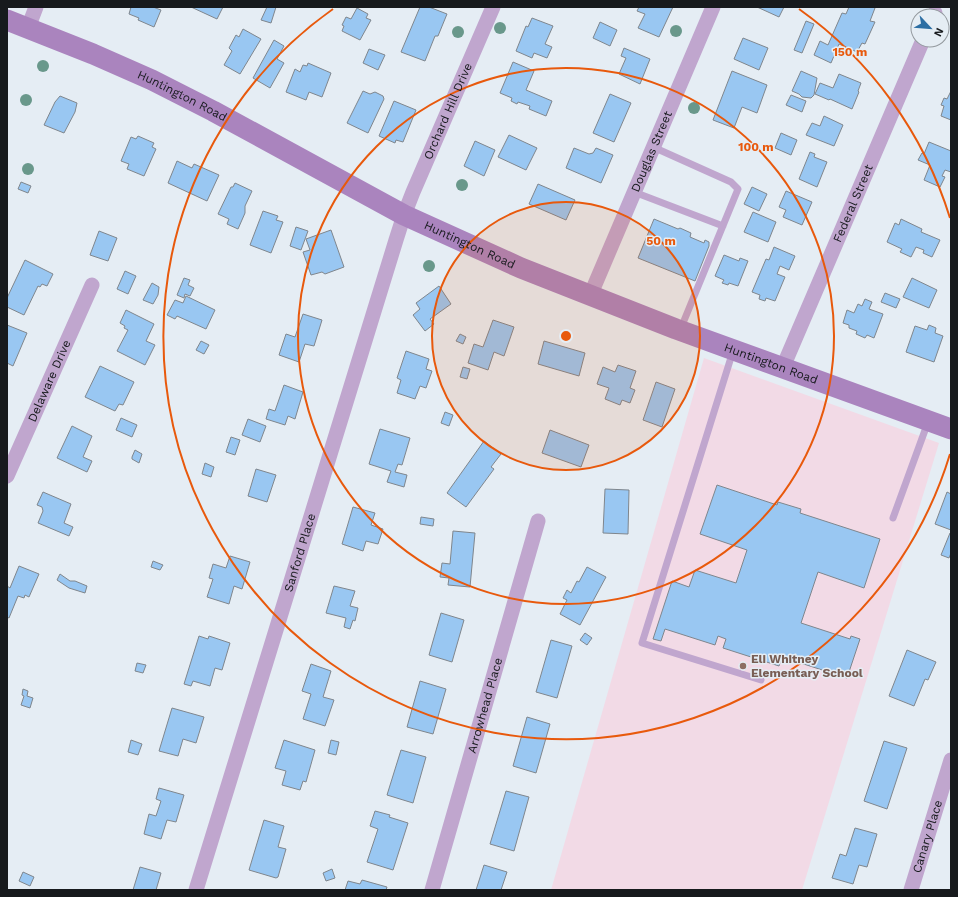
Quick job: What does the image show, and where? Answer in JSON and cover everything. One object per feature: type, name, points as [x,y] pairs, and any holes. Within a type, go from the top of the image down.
[{"type":"main road","name":"Huntington Road","points":[[7,20],[93,54],[152,80],[213,111],[404,215],[520,268],[681,330],[951,429]]},
{"type":"street","points":[[28,28],[36,7]]},
{"type":"street","name":"Orchard Hill Drive","points":[[404,215],[493,7]]},
{"type":"street","name":"Douglas Street","points":[[590,296],[713,7]]},
{"type":"street","name":"Federal Street","points":[[783,367],[920,48]]},
{"type":"street","name":"Sanford Place","points":[[196,890],[404,215]]},
{"type":"street","name":"Delaware Drive","points":[[7,476],[92,285]]},
{"type":"street","name":"Arrowhead Place","points":[[432,890],[538,521]]},
{"type":"street","name":"Canary Place","points":[[911,890],[951,760]]},
{"type":"lane","points":[[653,147],[731,182],[738,190],[681,330]]},
{"type":"lane","points":[[634,192],[723,226]]},
{"type":"lane","points":[[734,349],[642,643],[761,680]]},
{"type":"lane","points":[[893,518],[928,420]]},
{"type":"shaded area","name":"Eli Whitney Elementary School","points":[[704,358],[939,443],[802,890],[551,890]]},
{"type":"building","points":[[131,7],[153,7],[161,10],[154,27],[129,14]]},
{"type":"building","points":[[191,7],[223,7],[217,19]]},
{"type":"building","points":[[267,7],[276,7],[271,23],[261,20]]},
{"type":"building","points":[[420,7],[429,7],[447,14],[438,36],[435,36],[425,61],[401,52]]},
{"type":"building","points":[[639,7],[673,7],[659,37],[638,28],[645,14],[637,11]]},
{"type":"building","points":[[757,7],[784,7],[779,17]]},
{"type":"building","points":[[849,7],[875,8],[870,21],[875,22],[865,44],[862,43],[857,52],[839,44],[831,63],[814,55],[820,41],[828,45],[842,13],[846,14]]},
{"type":"building","points":[[357,8],[368,14],[366,18],[371,20],[360,40],[342,31],[344,26],[342,25],[346,17],[351,19]]},
{"type":"building","points":[[532,18],[553,26],[545,44],[552,47],[547,58],[534,53],[532,58],[516,51],[526,26],[528,27]]},
{"type":"building","points":[[806,21],[814,24],[802,53],[794,50]]},
{"type":"building","points":[[600,22],[617,30],[610,46],[593,38]]},
{"type":"building","points":[[243,29],[261,39],[240,74],[224,65],[232,51],[229,48],[236,35],[239,37]]},
{"type":"building","points":[[743,38],[768,48],[759,70],[734,59]]},
{"type":"building","points":[[274,40],[284,46],[277,59],[284,63],[270,88],[253,78]]},
{"type":"building","points":[[624,48],[650,59],[640,84],[619,74],[626,58],[621,56]]},
{"type":"building","points":[[369,49],[385,55],[378,70],[363,63]]},
{"type":"building","points":[[513,62],[534,71],[526,90],[552,101],[546,116],[529,109],[530,106],[518,102],[517,104],[511,101],[512,98],[500,93]]},
{"type":"building","points":[[308,63],[331,73],[322,97],[309,92],[306,100],[286,92],[295,69],[300,72],[303,65],[307,66]]},
{"type":"building","points":[[732,71],[767,85],[757,113],[742,107],[734,128],[713,120]]},
{"type":"building","points":[[801,71],[817,78],[814,95],[811,98],[802,97],[792,91]]},
{"type":"building","points":[[839,74],[861,83],[852,109],[815,94],[820,83],[833,88]]},
{"type":"building","points":[[363,91],[370,94],[375,92],[383,96],[384,99],[368,133],[347,123]]},
{"type":"building","points":[[951,91],[951,120],[941,116],[944,106],[941,105],[944,98],[947,99]]},
{"type":"building","points":[[610,94],[631,103],[614,142],[593,133]]},
{"type":"building","points":[[791,95],[806,101],[802,112],[786,105]]},
{"type":"building","points":[[60,96],[77,103],[75,112],[64,133],[44,125],[55,102]]},
{"type":"building","points":[[394,101],[416,110],[403,142],[396,140],[395,143],[379,136]]},
{"type":"building","points":[[824,116],[843,125],[834,146],[806,135],[812,123],[820,126]]},
{"type":"building","points":[[781,133],[797,140],[791,155],[775,148]]},
{"type":"building","points":[[509,135],[537,148],[526,170],[498,157]]},
{"type":"building","points":[[138,136],[154,143],[152,147],[156,149],[144,176],[127,169],[129,164],[121,161],[131,137],[136,139]]},
{"type":"building","points":[[475,141],[495,150],[484,176],[464,166]]},
{"type":"building","points":[[929,142],[951,151],[951,172],[945,170],[942,176],[945,177],[940,187],[924,180],[930,165],[918,160],[922,153],[924,154]]},
{"type":"building","points":[[574,148],[589,154],[593,153],[596,148],[613,155],[601,183],[566,168]]},
{"type":"building","points":[[810,152],[815,154],[814,157],[827,162],[817,187],[799,179]]},
{"type":"building","points":[[177,161],[192,168],[194,164],[219,175],[207,201],[168,183]]},
{"type":"building","points":[[21,182],[31,186],[28,193],[18,189]]},
{"type":"building","points":[[235,183],[252,191],[245,206],[245,213],[238,229],[227,224],[229,219],[218,214],[231,187],[233,187]]},
{"type":"building","points":[[538,184],[575,200],[566,220],[529,204]]},
{"type":"building","points":[[752,187],[767,194],[759,211],[744,204]]},
{"type":"building","points":[[786,191],[812,202],[802,225],[783,217],[786,210],[779,207]]},
{"type":"building","points":[[263,211],[278,216],[276,220],[283,222],[271,253],[250,245]]},
{"type":"building","points":[[753,212],[776,222],[768,242],[744,232]]},
{"type":"building","points":[[654,219],[691,233],[690,237],[704,243],[705,240],[709,242],[709,246],[695,281],[638,258]]},
{"type":"building","points":[[901,219],[922,229],[921,232],[940,240],[932,257],[923,253],[924,250],[916,247],[911,257],[900,252],[902,249],[887,242],[895,223],[899,225]]},
{"type":"building","points":[[296,227],[308,231],[301,250],[290,246]]},
{"type":"building","points":[[331,230],[344,267],[325,274],[322,272],[311,275],[303,252],[310,250],[306,239]]},
{"type":"building","points":[[99,231],[117,238],[108,261],[90,255]]},
{"type":"building","points":[[774,247],[795,256],[789,270],[780,266],[777,274],[785,277],[775,301],[766,298],[765,301],[759,299],[760,295],[752,292],[766,259],[769,260]]},
{"type":"building","points":[[724,255],[739,261],[740,258],[748,261],[738,286],[729,283],[728,285],[722,283],[724,280],[715,276]]},
{"type":"building","points":[[25,260],[53,274],[47,286],[42,284],[40,287],[38,286],[24,315],[7,307],[7,298]]},
{"type":"building","points":[[125,271],[136,276],[128,294],[117,289]]},
{"type":"building","points":[[184,278],[190,280],[188,285],[194,288],[190,296],[185,294],[184,298],[177,295]]},
{"type":"building","points":[[912,278],[937,290],[929,308],[903,297]]},
{"type":"building","points":[[152,283],[159,287],[158,295],[153,304],[143,300]]},
{"type":"building","points":[[439,286],[451,304],[430,319],[434,324],[425,331],[413,315],[420,309],[416,303]]},
{"type":"building","points":[[885,293],[900,299],[896,308],[881,302]]},
{"type":"building","points":[[186,296],[215,310],[206,329],[177,316],[175,319],[167,315],[175,300],[183,303]]},
{"type":"building","points":[[865,299],[872,302],[869,309],[883,314],[874,338],[867,335],[865,338],[856,334],[857,331],[849,328],[849,325],[843,323],[847,310],[854,313],[858,304],[862,306]]},
{"type":"building","points":[[126,310],[154,324],[146,341],[155,345],[145,365],[117,351],[128,330],[120,323]]},
{"type":"building","points":[[303,314],[322,320],[314,346],[305,344],[299,362],[279,355],[286,334],[295,337]]},
{"type":"building","points":[[493,320],[514,327],[504,356],[494,352],[488,370],[468,363],[474,344],[483,347]]},
{"type":"building","points":[[7,325],[27,333],[13,366],[7,363]]},
{"type":"building","points":[[929,325],[936,328],[935,333],[943,336],[934,362],[906,352],[915,326],[927,330]]},
{"type":"building","points":[[460,334],[466,337],[463,344],[456,341]]},
{"type":"building","points":[[201,341],[209,345],[204,354],[196,350]]},
{"type":"building","points":[[544,341],[585,353],[579,376],[538,364]]},
{"type":"building","points":[[406,351],[429,359],[426,369],[432,371],[426,388],[420,386],[415,399],[397,393],[401,380],[397,378]]},
{"type":"building","points":[[618,365],[636,371],[630,388],[635,390],[630,403],[622,400],[620,405],[605,399],[609,388],[597,384],[603,367],[615,372]]},
{"type":"building","points":[[100,366],[134,382],[123,405],[119,404],[115,411],[85,397]]},
{"type":"building","points":[[463,367],[470,369],[467,379],[460,377]]},
{"type":"building","points":[[656,382],[675,389],[662,427],[643,420]]},
{"type":"building","points":[[284,385],[303,392],[295,419],[288,416],[285,425],[266,419],[269,409],[275,411]]},
{"type":"building","points":[[445,412],[453,415],[449,426],[441,423]]},
{"type":"building","points":[[121,418],[137,425],[132,437],[116,430]]},
{"type":"building","points":[[248,419],[266,426],[260,442],[242,435]]},
{"type":"building","points":[[72,426],[92,436],[83,457],[92,461],[87,472],[57,458]]},
{"type":"building","points":[[380,429],[410,438],[402,465],[398,464],[395,472],[407,475],[404,487],[387,482],[391,471],[369,464]]},
{"type":"building","points":[[550,430],[589,445],[581,467],[542,453]]},
{"type":"building","points":[[231,437],[240,440],[235,455],[226,452]]},
{"type":"building","points":[[484,441],[501,454],[491,467],[494,469],[466,507],[447,493]]},
{"type":"building","points":[[135,450],[142,454],[139,463],[132,459]]},
{"type":"building","points":[[205,463],[214,467],[211,477],[202,474]]},
{"type":"building","points":[[256,469],[276,475],[267,502],[248,496]]},
{"type":"building","points":[[717,485],[777,505],[778,502],[801,509],[800,513],[880,539],[864,588],[818,572],[801,623],[850,639],[851,636],[860,639],[847,678],[782,657],[779,666],[723,648],[726,639],[718,636],[715,645],[665,629],[661,641],[653,639],[672,581],[689,587],[695,570],[736,583],[747,550],[700,534]]},
{"type":"building","points":[[605,489],[629,490],[628,534],[603,533]]},
{"type":"building","points":[[43,492],[71,504],[64,523],[73,527],[69,536],[38,523],[43,511],[42,507],[37,505]]},
{"type":"building","points":[[947,492],[951,494],[951,530],[935,524]]},
{"type":"building","points":[[353,507],[375,513],[371,525],[383,529],[378,544],[366,541],[363,551],[342,544]]},
{"type":"building","points":[[421,517],[434,519],[433,526],[420,524]]},
{"type":"building","points":[[453,531],[475,533],[470,587],[448,585],[449,578],[440,577],[442,563],[450,564]]},
{"type":"building","points":[[950,533],[951,553],[949,558],[941,555]]},
{"type":"building","points":[[230,556],[250,562],[242,589],[234,586],[229,604],[207,597],[213,579],[209,578],[213,564],[226,568]]},
{"type":"building","points":[[153,561],[163,565],[160,570],[151,567]]},
{"type":"building","points":[[19,566],[39,574],[29,597],[25,595],[24,598],[18,596],[9,618],[7,617],[7,586],[10,588]]},
{"type":"building","points":[[587,567],[606,577],[580,625],[560,614],[567,600],[563,598],[567,590],[571,593]]},
{"type":"building","points":[[60,574],[70,581],[75,581],[87,586],[85,593],[69,588],[57,580]]},
{"type":"building","points":[[334,586],[355,591],[350,606],[358,608],[355,621],[353,620],[350,629],[344,627],[346,618],[326,613]]},
{"type":"building","points":[[441,613],[464,620],[452,662],[429,655]]},
{"type":"building","points":[[585,633],[592,638],[587,645],[580,640]]},
{"type":"building","points":[[199,636],[208,639],[209,636],[230,643],[222,670],[215,668],[210,686],[193,681],[191,686],[184,684]]},
{"type":"building","points":[[551,640],[572,646],[557,698],[536,692]]},
{"type":"building","points":[[907,650],[936,662],[928,680],[925,679],[914,706],[889,696]]},
{"type":"building","points":[[137,663],[146,665],[143,673],[135,671]]},
{"type":"building","points":[[311,664],[331,671],[323,697],[334,700],[325,726],[303,719],[311,694],[302,691]]},
{"type":"building","points":[[420,681],[446,689],[433,734],[407,727]]},
{"type":"building","points":[[23,689],[28,691],[27,696],[33,698],[30,708],[21,705],[24,696],[22,695]]},
{"type":"building","points":[[172,708],[204,717],[196,743],[183,739],[178,756],[159,751]]},
{"type":"building","points":[[527,717],[550,724],[536,773],[513,766]]},
{"type":"building","points":[[131,740],[142,744],[138,755],[128,752]]},
{"type":"building","points":[[284,740],[315,750],[306,782],[303,781],[300,790],[282,785],[286,771],[275,768]]},
{"type":"building","points":[[331,740],[339,742],[336,755],[328,753]]},
{"type":"building","points":[[884,741],[907,748],[887,809],[864,801]]},
{"type":"building","points":[[401,750],[426,757],[413,803],[387,795]]},
{"type":"building","points":[[159,788],[184,795],[176,822],[167,820],[161,839],[144,834],[149,814],[156,816],[161,801],[156,799]]},
{"type":"building","points":[[506,791],[529,797],[514,851],[490,844]]},
{"type":"building","points":[[375,811],[390,815],[389,817],[408,823],[393,870],[367,862],[378,829],[370,826]]},
{"type":"building","points":[[264,820],[284,826],[278,847],[286,849],[278,877],[276,878],[249,870]]},
{"type":"building","points":[[855,828],[877,834],[867,867],[859,865],[853,884],[832,878],[840,854],[846,856]]},
{"type":"building","points":[[484,865],[507,872],[501,890],[476,890]]},
{"type":"building","points":[[140,867],[161,873],[156,890],[133,890]]},
{"type":"building","points":[[332,869],[335,878],[326,881],[323,873]]},
{"type":"building","points":[[23,872],[34,877],[30,886],[19,881]]},
{"type":"building","points":[[362,880],[387,887],[386,890],[345,890],[348,881],[360,884]]},
{"type":"place","name":"Eli Whitney Elementary School","points":[[743,666]]}]
